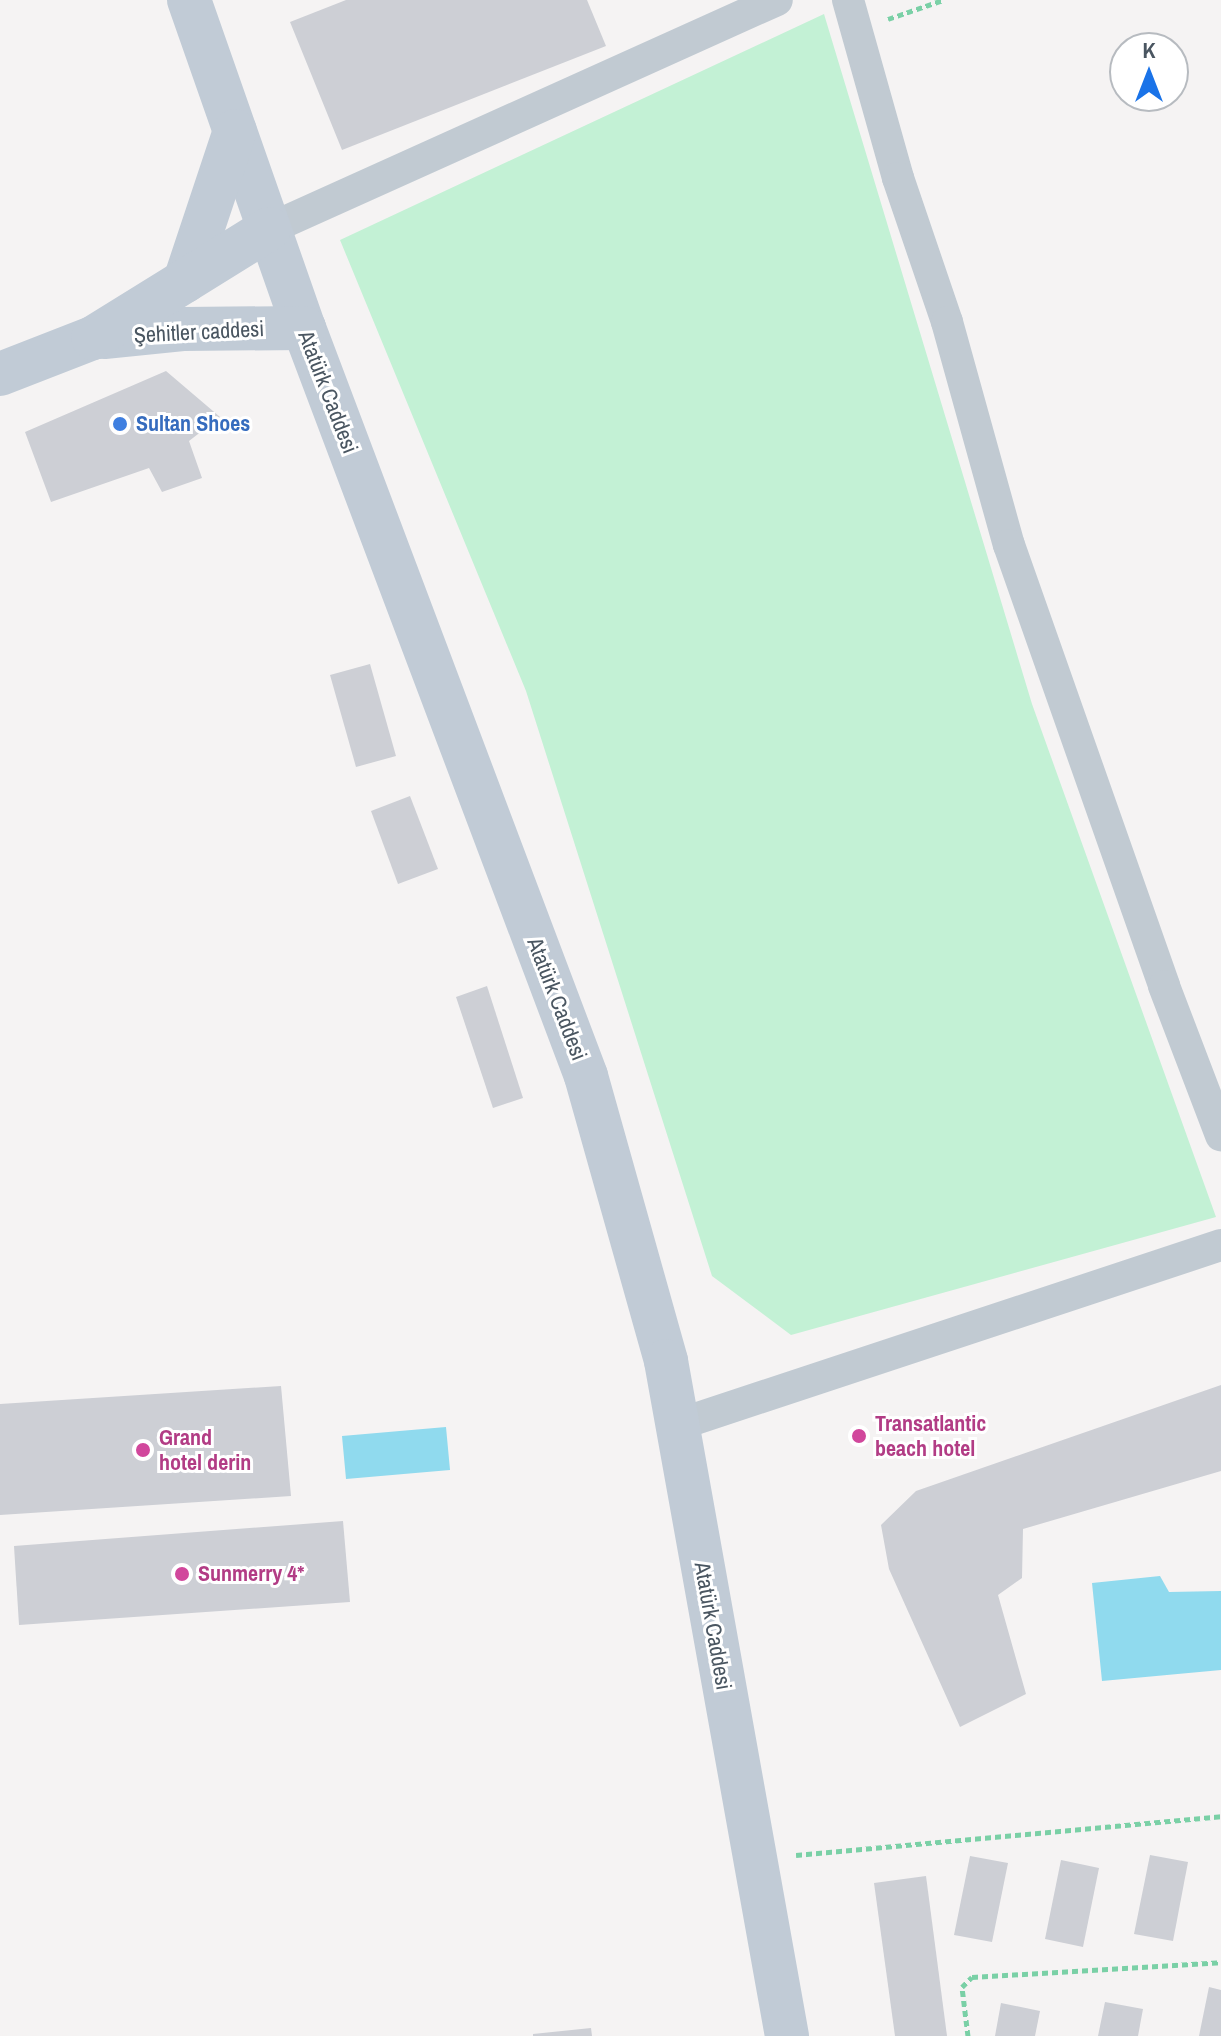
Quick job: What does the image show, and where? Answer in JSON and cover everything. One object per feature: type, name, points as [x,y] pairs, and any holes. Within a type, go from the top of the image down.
[{"type":"street","name":"Atatürk Caddesi","points":[[189,0],[304,328],[586,1076],[666,1361],[787,2036]]},
{"type":"street","points":[[269,229],[777,0]]},
{"type":"street","points":[[852,15],[898,178],[947,322],[1009,545],[1164,986],[1221,1135]]},
{"type":"street","points":[[185,281],[235,131]]},
{"type":"street","name":"Şehitler caddesi","points":[[0,374],[93,338],[269,229]]},
{"type":"street","name":"Şehitler caddesi","points":[[93,338],[183,329],[304,328]]},
{"type":"street","points":[[677,1425],[1221,1245]]},
{"type":"path","points":[[852,15],[943,0]]},
{"type":"path","points":[[755,1859],[1221,1816]]},
{"type":"path","points":[[968,2036],[962,1987],[972,1977],[1221,1962]]},
{"type":"green space","points":[[824,14],[1032,704],[1216,1217],[791,1335],[712,1276],[526,691],[340,240]]},
{"type":"water","points":[[446,1427],[450,1470],[346,1479],[342,1436]]},
{"type":"water","points":[[1160,1576],[1169,1592],[1221,1591],[1221,1670],[1102,1681],[1092,1583]]},
{"type":"building","points":[[346,0],[587,0],[606,46],[342,150],[290,22]]},
{"type":"building","points":[[166,371],[220,417],[189,441],[202,478],[162,492],[149,468],[51,502],[25,432]]},
{"type":"building","points":[[370,664],[396,756],[356,767],[330,675]]},
{"type":"building","points":[[410,796],[438,869],[398,884],[371,811]]},
{"type":"building","points":[[487,986],[523,1098],[493,1108],[456,997]]},
{"type":"building","points":[[1221,1385],[1221,1471],[1023,1529],[1022,1578],[998,1595],[1026,1694],[960,1727],[889,1569],[881,1525],[916,1491]]},
{"type":"building","name":"Grand hotel derin","points":[[281,1386],[291,1496],[0,1515],[0,1404]]},
{"type":"building","name":"Sunmerry 4*","points":[[343,1521],[350,1602],[19,1625],[14,1546]]},
{"type":"building","points":[[1150,1855],[1188,1862],[1173,1941],[1134,1934]]},
{"type":"building","points":[[970,1856],[1008,1863],[992,1942],[954,1935]]},
{"type":"building","points":[[1061,1860],[1099,1868],[1083,1947],[1045,1939]]},
{"type":"building","points":[[926,1876],[947,2036],[895,2036],[874,1883]]},
{"type":"building","points":[[1209,1987],[1221,1990],[1221,2036],[1199,2036]]},
{"type":"building","points":[[1105,2002],[1143,2009],[1138,2036],[1098,2036]]},
{"type":"building","points":[[1001,2003],[1040,2011],[1035,2036],[995,2036]]},
{"type":"building","points":[[591,2028],[592,2036],[533,2036],[533,2034]]},
{"type":"place","name":"Sultan Shoes","points":[[120,424]]},
{"type":"place","name":"Transatlantic beach hotel","points":[[859,1436]]},
{"type":"place","name":"Grand hotel derin","points":[[143,1450]]},
{"type":"place","name":"Sunmerry 4*","points":[[182,1574]]}]
